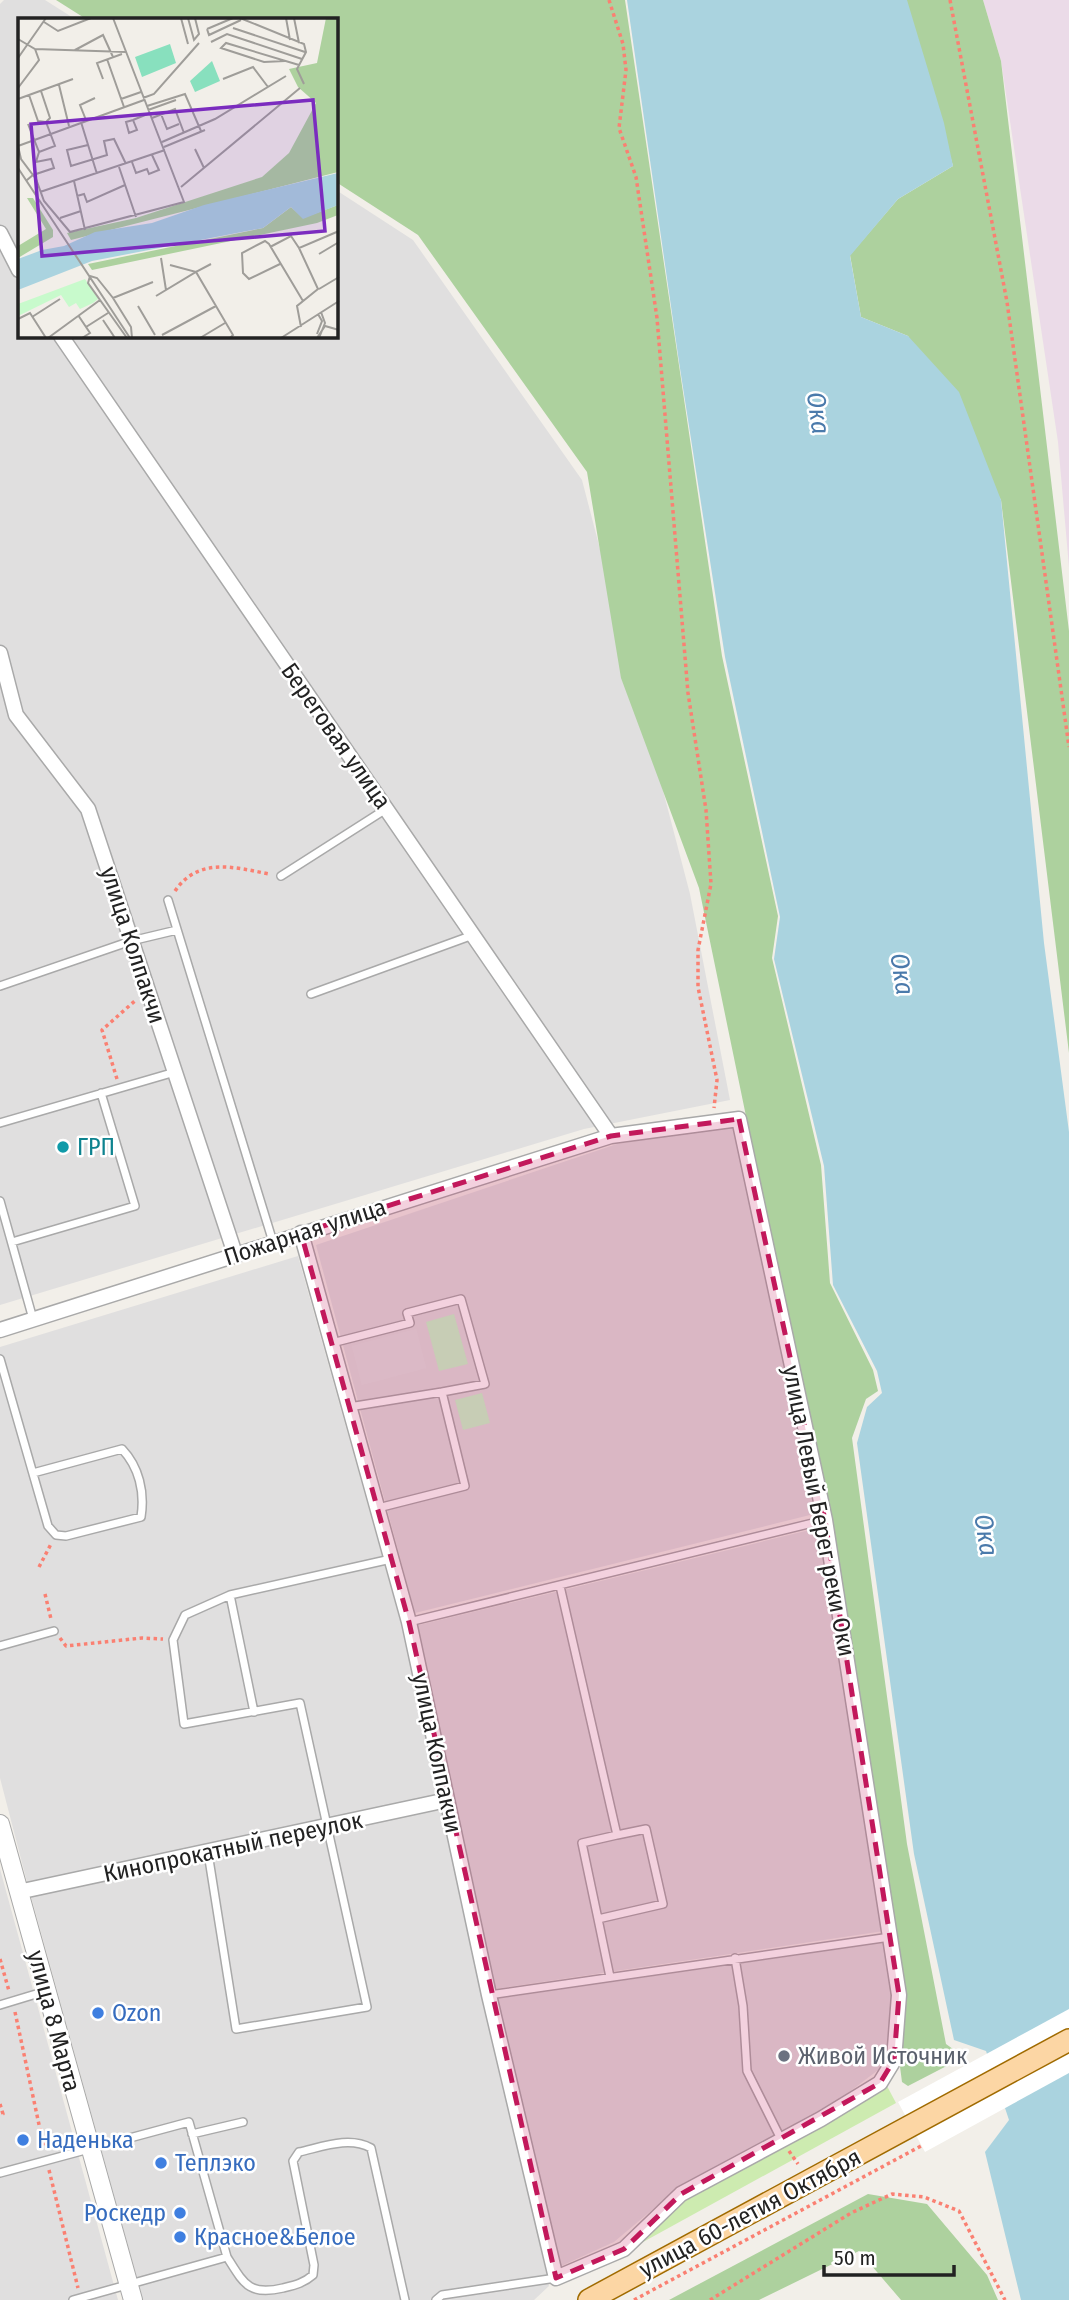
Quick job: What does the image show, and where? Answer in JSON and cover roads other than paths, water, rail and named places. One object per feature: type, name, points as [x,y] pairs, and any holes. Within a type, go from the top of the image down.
[{"type":"main road","name":"улица 60-летия Октября","points":[[589,2300],[1069,2040]]},
{"type":"street","points":[[0,233],[18,268]]},
{"type":"street","name":"Береговая улица","points":[[62,338],[611,1136]]},
{"type":"street","name":"улица Колпакчи","points":[[0,653],[16,715],[88,809],[235,1254]]},
{"type":"street","name":"улица Левый Берег реки Оки","points":[[556,2278],[624,2249],[681,2194],[880,2083],[894,2060],[899,1995],[825,1520],[739,1119],[611,1136]]},
{"type":"street","name":"Пожарная улица","points":[[0,1330],[611,1136]]},
{"type":"street","name":"улица Колпакчи","points":[[301,1233],[409,1622],[489,1995],[556,2278]]},
{"type":"street","name":"Кинопрокатный переулок","points":[[18,1892],[447,1800]]},
{"type":"street","name":"улица 8 Марта","points":[[0,1824],[4,1853],[18,1892],[130,2292]]},
{"type":"lane","points":[[281,876],[386,808]]},
{"type":"lane","points":[[168,900],[273,1242]]},
{"type":"lane","points":[[0,986],[131,941],[177,930]]},
{"type":"lane","points":[[311,994],[473,935]]},
{"type":"lane","points":[[0,1122],[174,1072]]},
{"type":"lane","points":[[12,1242],[135,1206],[101,1093]]},
{"type":"lane","points":[[0,1201],[33,1319]]},
{"type":"lane","points":[[331,1343],[410,1323],[407,1313],[461,1299],[485,1384],[349,1407]]},
{"type":"lane","points":[[0,1359],[48,1527],[56,1535],[66,1536],[141,1517],[144,1498],[133,1461],[122,1449],[33,1473]]},
{"type":"lane","points":[[377,1508],[465,1486],[442,1392]]},
{"type":"lane","points":[[409,1622],[825,1520]]},
{"type":"lane","points":[[208,1853],[236,2029],[367,2007],[300,1703],[184,1724],[173,1640],[185,1615],[230,1595],[391,1559]]},
{"type":"lane","points":[[560,1586],[617,1835]]},
{"type":"lane","points":[[230,1595],[254,1712]]},
{"type":"lane","points":[[0,1646],[54,1631]]},
{"type":"lane","points":[[598,1919],[663,1904],[646,1829],[582,1843],[598,1919],[610,1976]]},
{"type":"lane","points":[[489,1995],[890,1937]]},
{"type":"lane","points":[[735,1958],[743,2006],[747,2071],[781,2140]]},
{"type":"lane","points":[[0,2005],[46,1991]]},
{"type":"lane","points":[[0,2173],[188,2122],[227,2257],[251,2288],[261,2292],[305,2282],[313,2275],[314,2265],[293,2161],[299,2152],[360,2142],[370,2148],[405,2300]]},
{"type":"lane","points":[[192,2134],[243,2122]]},
{"type":"lane","points":[[77,2299],[130,2292],[227,2257]]},
{"type":"lane","points":[[436,2300],[442,2295],[556,2278]]},
{"type":"water","name":"Ока","points":[[627,0],[907,0],[944,123],[953,166],[898,199],[850,256],[861,317],[908,336],[959,392],[1001,500],[1044,943],[1069,1132],[1069,2300],[1021,2300],[985,2152],[1009,2120],[986,2051],[954,2040],[914,1854],[857,1443],[867,1407],[882,1393],[877,1371],[833,1285],[824,1166],[774,959],[780,917],[725,657]]},
{"type":"place","name":"ГРП","points":[[63,1147]]},
{"type":"place","name":"Ozon","points":[[98,2013]]},
{"type":"place","name":"Живой Источник","points":[[784,2056]]},
{"type":"place","name":"Наденька","points":[[23,2140]]},
{"type":"place","name":"Теплэко","points":[[161,2163]]},
{"type":"place","name":"Роскедр","points":[[180,2213]]},
{"type":"place","name":"Красное&Белое","points":[[180,2237]]}]
